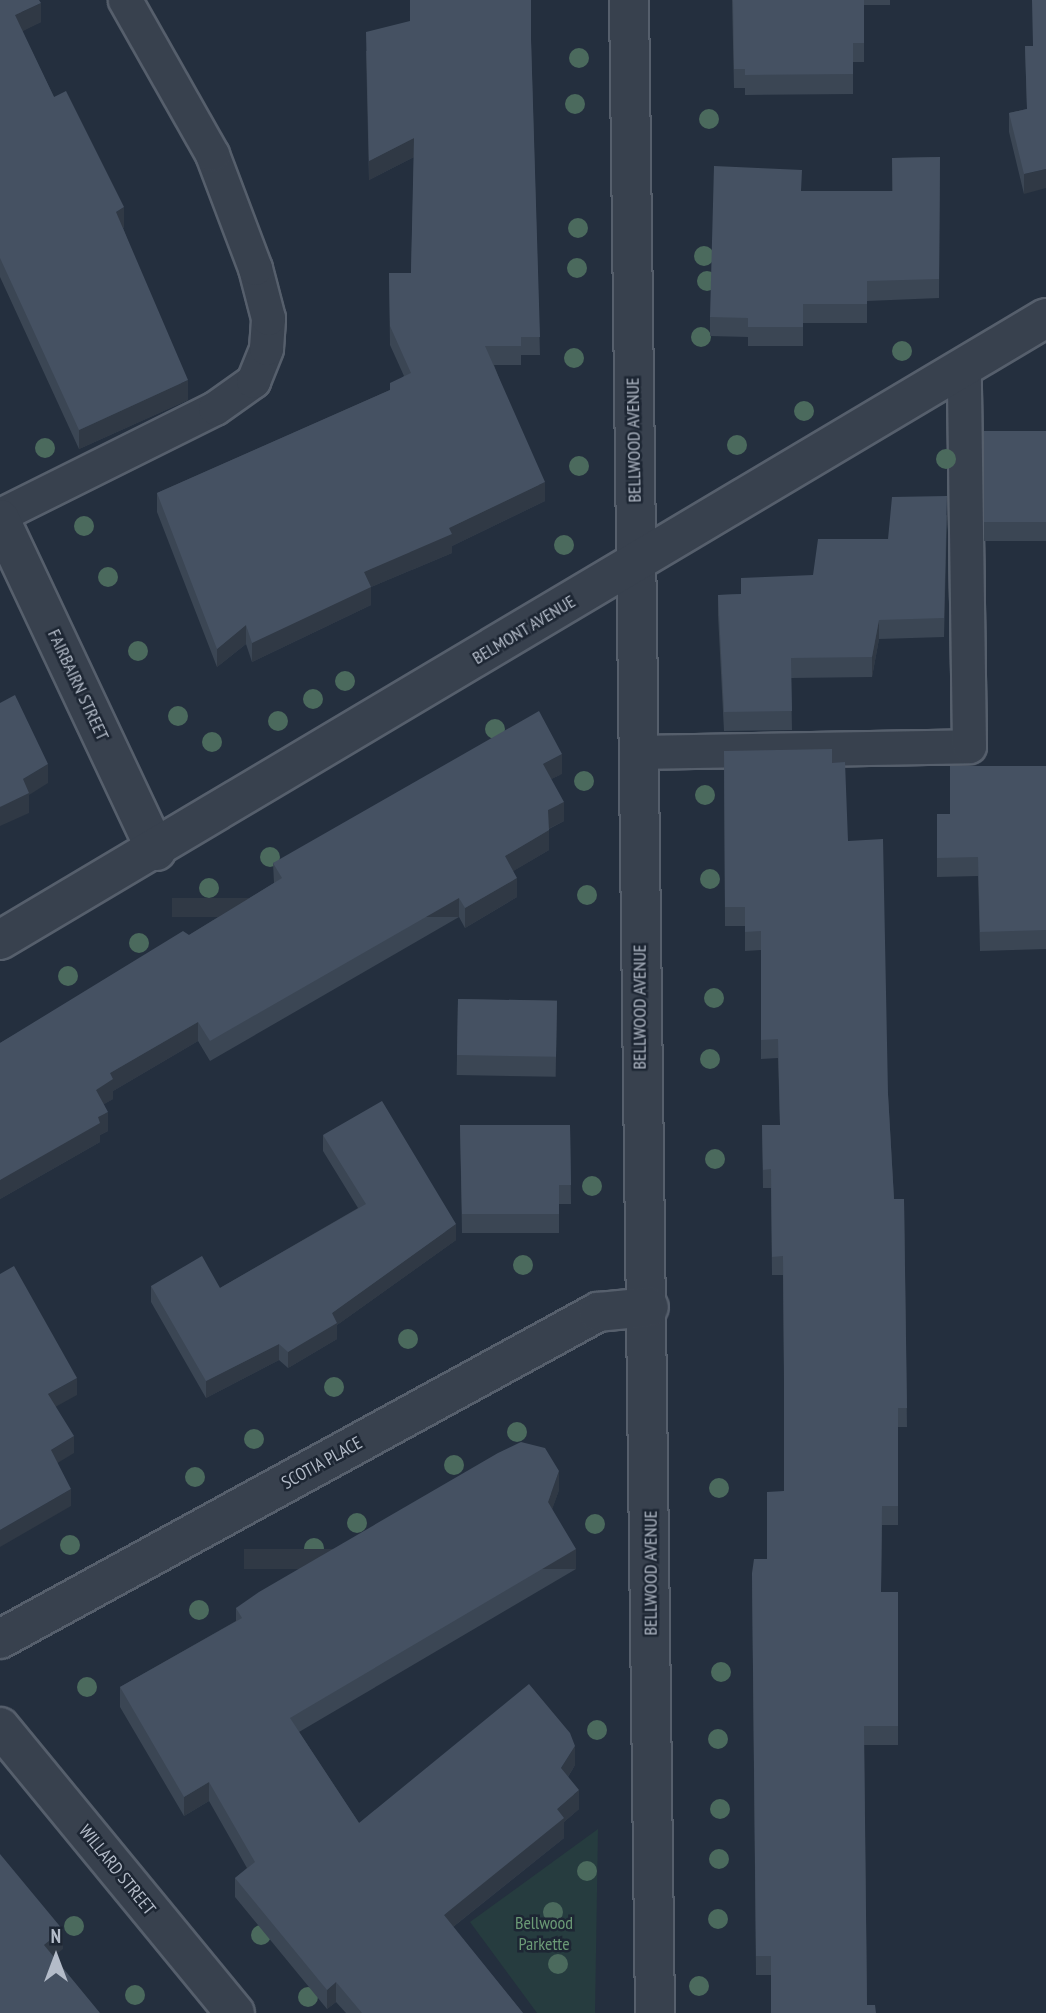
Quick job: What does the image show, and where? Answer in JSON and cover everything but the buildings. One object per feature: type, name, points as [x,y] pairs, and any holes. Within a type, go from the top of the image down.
[{"type":"street","name":"BELLWOOD AVENUE","points":[[629,0],[635,563],[649,1307],[655,2013]]},
{"type":"street","name":"BELMONT AVENUE","points":[[0,940],[156,851],[1046,318]]},
{"type":"street","name":"FAIRBAIRN STREET","points":[[0,517],[156,851]]},
{"type":"street","name":"SCOTIA PLACE","points":[[0,1639],[598,1311],[649,1307]]},
{"type":"street","name":"WILLARD STREET","points":[[0,1727],[235,2013]]},
{"type":"lane","points":[[0,517],[215,408],[253,381],[266,348],[268,317],[255,268],[212,154],[125,0]]},
{"type":"lane","points":[[638,752],[969,746],[964,368]]},
{"type":"green space","name":"Bellwood Parkette","points":[[598,1829],[595,2013],[537,2013],[470,1922]]}]
